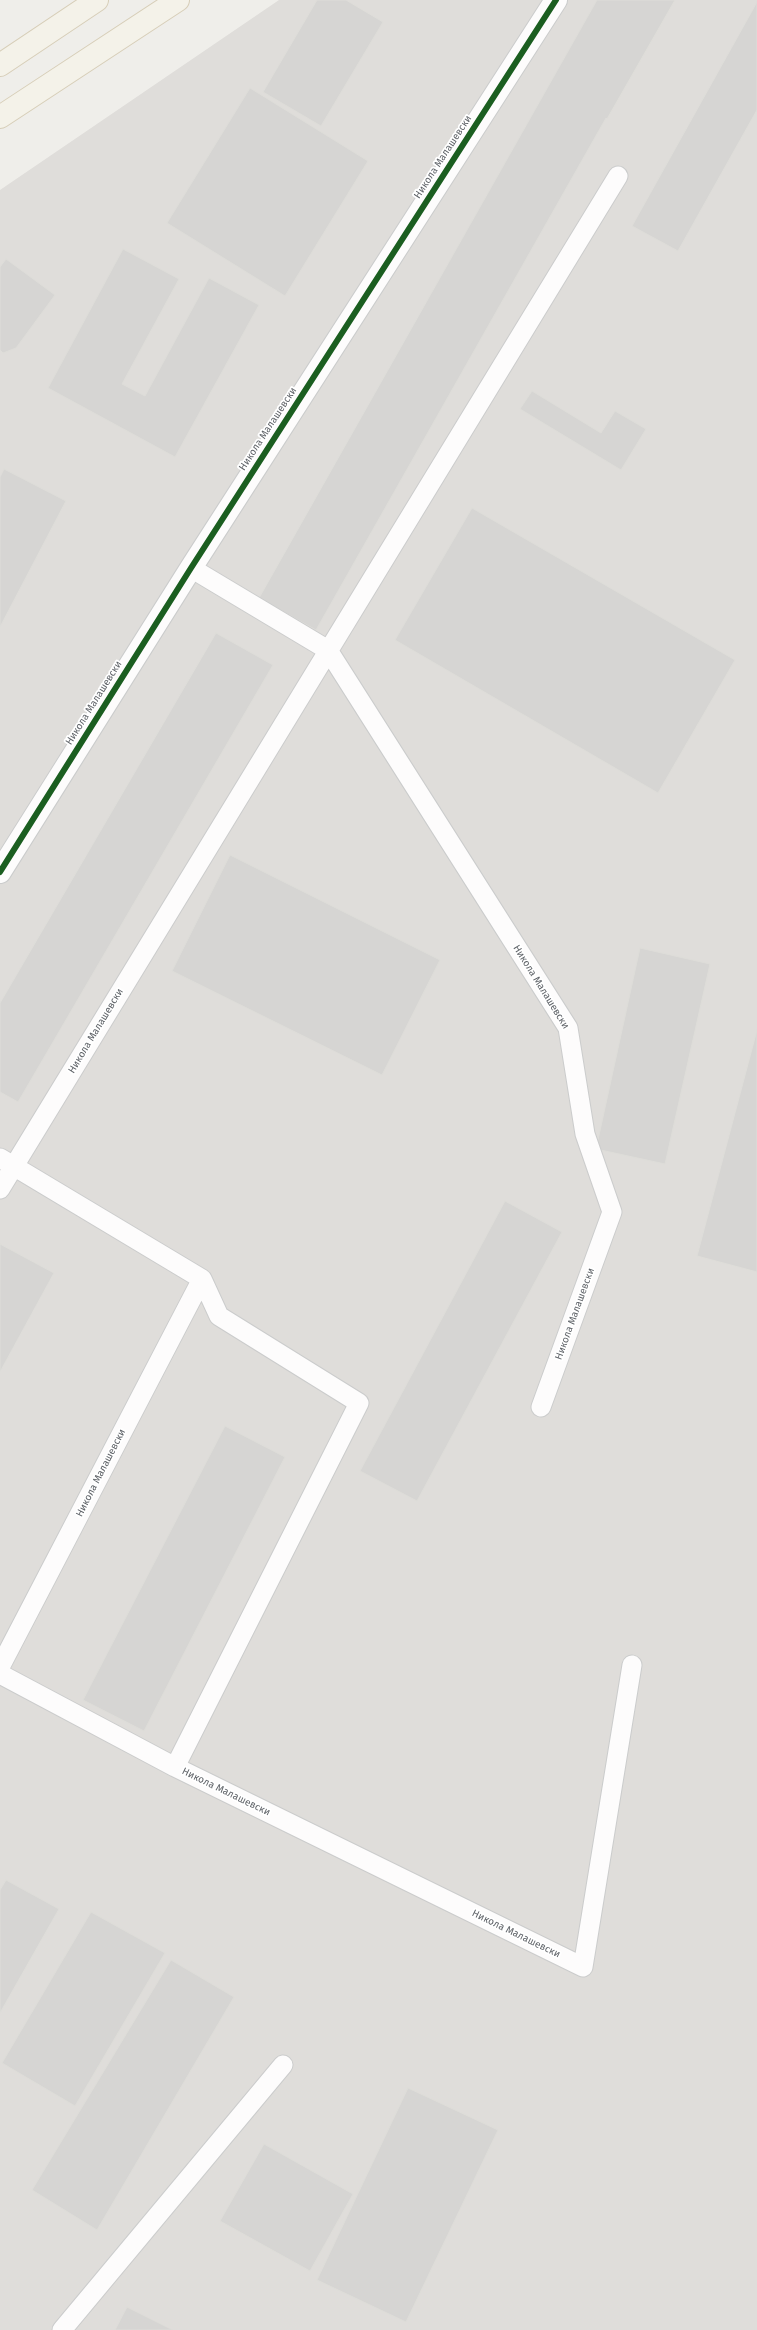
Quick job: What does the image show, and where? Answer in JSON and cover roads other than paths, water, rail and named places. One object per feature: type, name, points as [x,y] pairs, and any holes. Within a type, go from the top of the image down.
[{"type":"main road","points":[[0,64],[96,0]]},
{"type":"main road","points":[[0,117],[178,0]]},
{"type":"street","name":"Никола Малашевски","points":[[0,872],[191,568],[556,0]]},
{"type":"lane","name":"Никола Малашевски","points":[[0,1189],[7,1162],[328,650],[618,176]]},
{"type":"lane","name":"Никола Малашевски","points":[[191,568],[328,650],[568,1028],[585,1134],[612,1212],[541,1407]]},
{"type":"lane","points":[[7,1162],[202,1279]]},
{"type":"lane","name":"Никола Малашевски","points":[[0,1667],[202,1279]]},
{"type":"lane","name":"Никола Малашевски","points":[[175,1767],[359,1403],[219,1316],[202,1279]]},
{"type":"lane","name":"Никола Малашевски","points":[[0,1674],[175,1767],[583,1967],[632,1665]]},
{"type":"lane","points":[[62,2330],[283,2066]]}]
